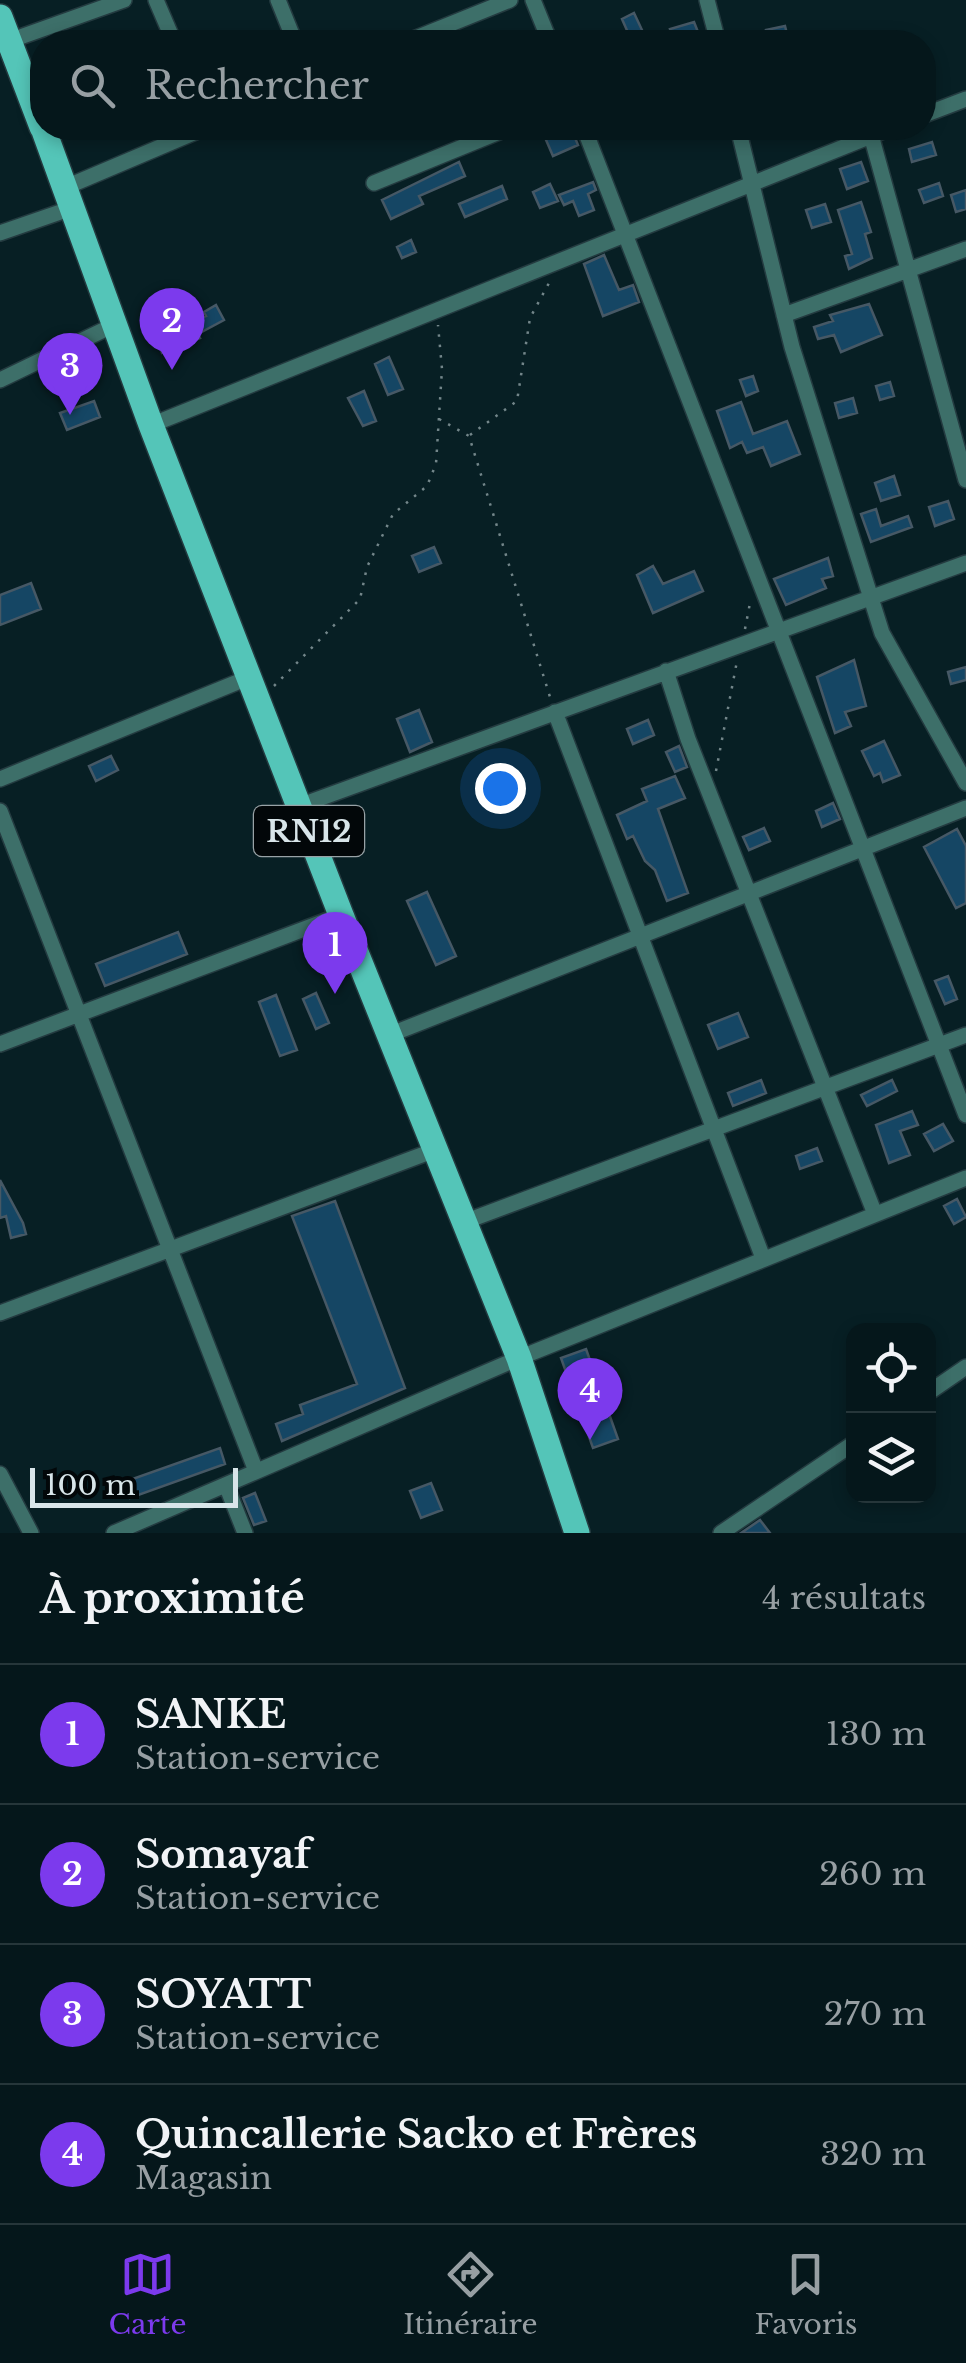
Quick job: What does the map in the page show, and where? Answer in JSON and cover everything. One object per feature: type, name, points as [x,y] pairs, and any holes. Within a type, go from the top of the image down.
[{"type":"main road","name":"RN12","points":[[5,29],[30,93]]},
{"type":"main road","name":"RN12","points":[[48,140],[151,425],[518,1358],[577,1533]]},
{"type":"street","points":[[5,29],[124,0]]},
{"type":"street","points":[[156,0],[169,30]]},
{"type":"street","points":[[278,0],[290,30]]},
{"type":"street","points":[[436,30],[510,0]]},
{"type":"street","points":[[534,0],[545,30]]},
{"type":"street","points":[[708,0],[714,30]]},
{"type":"street","points":[[936,110],[966,99]]},
{"type":"street","points":[[0,233],[182,140]]},
{"type":"street","points":[[374,183],[480,140]]},
{"type":"street","points":[[589,140],[966,1115]]},
{"type":"street","points":[[741,140],[784,315],[882,633],[966,783]]},
{"type":"street","points":[[151,425],[857,140]]},
{"type":"street","points":[[871,140],[966,480]]},
{"type":"street","points":[[784,315],[966,249]]},
{"type":"street","points":[[0,380],[116,324]]},
{"type":"street","points":[[299,806],[966,563]]},
{"type":"street","points":[[666,670],[712,801],[875,1214]]},
{"type":"street","points":[[0,779],[250,677]]},
{"type":"street","points":[[555,712],[763,1258]]},
{"type":"street","points":[[389,1035],[966,808]]},
{"type":"street","points":[[0,811],[256,1472]]},
{"type":"street","points":[[0,1044],[341,916]]},
{"type":"street","points":[[464,1222],[715,1132],[966,1035]]},
{"type":"street","points":[[0,1313],[435,1150]]},
{"type":"street","points":[[114,1533],[518,1358],[966,1178]]},
{"type":"street","points":[[936,1387],[966,1367]]},
{"type":"street","points":[[721,1533],[846,1448]]},
{"type":"street","points":[[0,1474],[31,1533]]},
{"type":"street","points":[[226,1485],[244,1533]]},
{"type":"path","points":[[468,436],[516,400],[530,318],[568,255]]},
{"type":"path","points":[[260,702],[360,598],[367,567],[393,514],[427,486],[436,464],[442,369],[437,308]]},
{"type":"path","points":[[438,418],[468,436],[555,712]]},
{"type":"path","points":[[712,801],[722,725],[756,572]]},
{"type":"building","points":[[634,13],[642,30],[627,30],[622,19]]},
{"type":"building","points":[[694,22],[697,30],[670,30]]},
{"type":"building","points":[[546,140],[576,140],[578,145],[553,156]]},
{"type":"building","points":[[932,142],[936,155],[912,162],[909,149]]},
{"type":"building","points":[[459,162],[465,176],[419,196],[423,204],[391,219],[382,200]]},
{"type":"building","points":[[861,162],[868,181],[847,189],[840,169]]},
{"type":"building","points":[[593,182],[596,190],[588,194],[594,210],[579,216],[573,201],[564,205],[559,195]]},
{"type":"building","points":[[939,183],[943,196],[924,203],[919,190]]},
{"type":"building","points":[[550,184],[558,201],[540,208],[533,192]]},
{"type":"building","points":[[502,186],[507,199],[465,217],[459,204]]},
{"type":"building","points":[[966,190],[966,209],[956,212],[951,195]]},
{"type":"building","points":[[861,202],[871,232],[865,234],[872,258],[849,269],[845,256],[852,254],[838,210]]},
{"type":"building","points":[[825,204],[831,222],[812,228],[806,210]]},
{"type":"building","points":[[411,240],[416,252],[402,258],[397,247]]},
{"type":"building","points":[[604,255],[619,290],[633,285],[639,302],[603,316],[584,264]]},
{"type":"building","points":[[869,304],[882,335],[841,352],[834,335],[818,339],[814,327],[833,321],[830,315]]},
{"type":"building","points":[[216,305],[224,320],[198,334],[200,338],[162,353],[155,335],[206,316],[204,312]]},
{"type":"building","points":[[389,357],[403,389],[388,395],[375,364]]},
{"type":"building","points":[[753,376],[758,391],[746,396],[740,380]]},
{"type":"building","points":[[890,382],[894,396],[880,400],[876,386]]},
{"type":"building","points":[[364,391],[376,421],[363,426],[348,398]]},
{"type":"building","points":[[853,398],[857,413],[839,418],[835,403]]},
{"type":"building","points":[[94,401],[100,417],[67,430],[60,413]]},
{"type":"building","points":[[741,402],[753,434],[787,421],[800,454],[771,466],[763,447],[747,453],[742,442],[730,448],[717,411]]},
{"type":"building","points":[[894,476],[900,495],[881,501],[875,483]]},
{"type":"building","points":[[948,501],[954,519],[935,526],[929,507]]},
{"type":"building","points":[[876,509],[881,526],[908,516],[912,527],[871,542],[861,514]]},
{"type":"building","points":[[434,547],[441,563],[419,572],[412,556]]},
{"type":"building","points":[[828,558],[833,576],[822,579],[826,588],[786,605],[774,579]]},
{"type":"building","points":[[653,566],[663,584],[694,571],[703,591],[653,613],[637,575]]},
{"type":"building","points":[[31,583],[41,609],[0,625],[0,595]]},
{"type":"building","points":[[854,660],[866,706],[845,712],[851,726],[835,733],[817,677]]},
{"type":"building","points":[[966,667],[966,680],[951,684],[948,672]]},
{"type":"building","points":[[419,710],[432,742],[410,752],[397,719]]},
{"type":"building","points":[[648,720],[654,735],[633,744],[627,729]]},
{"type":"building","points":[[884,741],[900,775],[883,782],[880,773],[874,776],[862,751]]},
{"type":"building","points":[[679,746],[687,767],[675,772],[666,752]]},
{"type":"building","points":[[111,756],[118,770],[96,781],[89,766]]},
{"type":"building","points":[[675,776],[685,798],[658,809],[688,893],[667,901],[655,870],[645,861],[633,836],[627,839],[617,815],[647,801],[642,789]]},
{"type":"building","points":[[833,803],[840,819],[822,827],[816,811]]},
{"type":"building","points":[[764,828],[770,841],[749,850],[743,837]]},
{"type":"building","points":[[957,829],[966,846],[966,903],[956,908],[924,847]]},
{"type":"building","points":[[427,892],[456,956],[436,965],[407,901]]},
{"type":"building","points":[[178,932],[187,954],[105,986],[96,964]]},
{"type":"building","points":[[948,976],[957,999],[945,1004],[935,981]]},
{"type":"building","points":[[316,993],[329,1023],[316,1029],[303,999]]},
{"type":"building","points":[[276,995],[297,1050],[280,1056],[259,1002]]},
{"type":"building","points":[[738,1013],[748,1037],[718,1049],[708,1025]]},
{"type":"building","points":[[761,1080],[766,1093],[733,1106],[728,1093]]},
{"type":"building","points":[[892,1080],[897,1091],[867,1106],[861,1095]]},
{"type":"building","points":[[912,1111],[918,1125],[900,1131],[910,1155],[889,1163],[876,1125]]},
{"type":"building","points":[[943,1124],[953,1141],[934,1151],[924,1134]]},
{"type":"building","points":[[817,1148],[822,1161],[800,1169],[796,1156]]},
{"type":"building","points":[[0,1180],[26,1234],[11,1238],[6,1216],[0,1218]]},
{"type":"building","points":[[957,1199],[966,1217],[954,1224],[944,1206]]},
{"type":"building","points":[[335,1201],[405,1388],[282,1441],[276,1424],[303,1414],[300,1405],[357,1384],[292,1216]]},
{"type":"building","points":[[586,1349],[618,1439],[593,1448],[561,1358]]},
{"type":"building","points":[[220,1448],[225,1464],[130,1498],[124,1482]]},
{"type":"building","points":[[431,1483],[442,1510],[421,1518],[410,1491]]},
{"type":"building","points":[[255,1493],[266,1521],[254,1525],[243,1498]]},
{"type":"building","points":[[760,1520],[770,1533],[741,1533]]},
{"type":"place","name":"Somayaf","points":[[172,370]]},
{"type":"place","name":"SOYATT","points":[[70,415]]},
{"type":"place","name":"SANKE","points":[[335,994]]},
{"type":"place","name":"Quincallerie Sacko et Frères","points":[[590,1440]]}]
